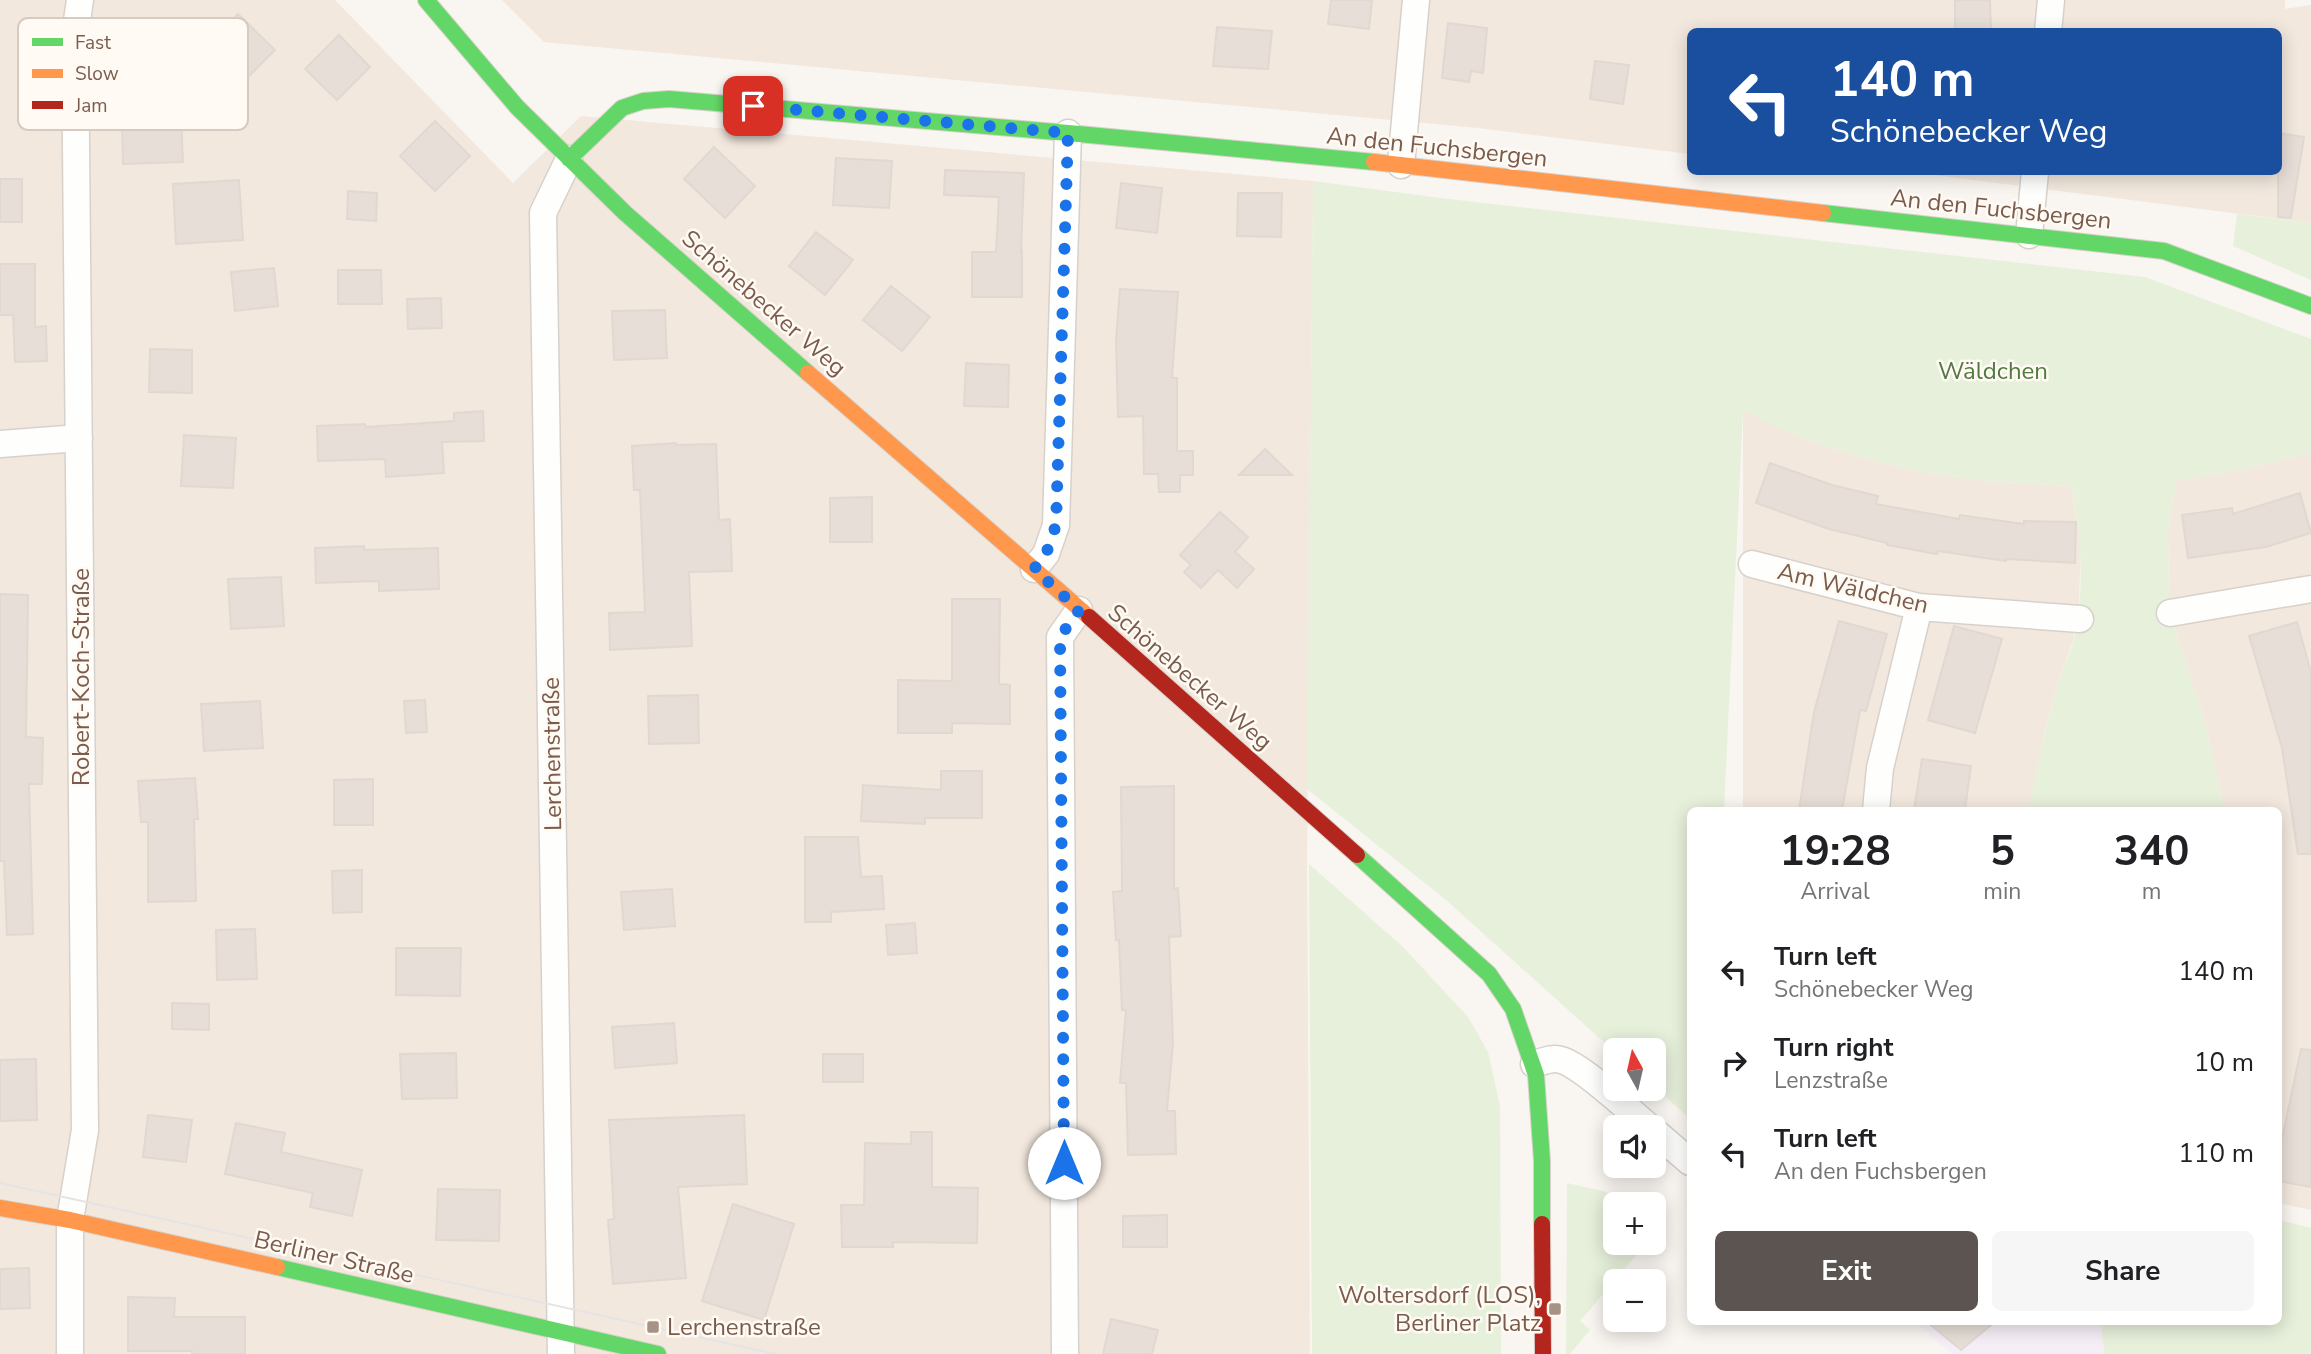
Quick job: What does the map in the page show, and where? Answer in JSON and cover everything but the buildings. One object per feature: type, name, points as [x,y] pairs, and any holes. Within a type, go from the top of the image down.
[{"type":"street","name":"Robert-Koch-Straße","points":[[77,18],[80,0]]},
{"type":"street","name":"Schönebecker Weg","points":[[426,0],[517,107],[636,222],[1034,569],[1489,974],[1513,1009],[1536,1075],[1542,1160],[1543,1354]]},
{"type":"street","points":[[1401,165],[1416,0]]},
{"type":"street","points":[[2048,28],[2052,0]]},
{"type":"street","name":"An den Fuchsbergen","points":[[569,159],[622,108],[669,99],[1401,165],[2164,251],[2311,306]]},
{"type":"street","name":"Robert-Koch-Straße","points":[[70,1354],[70,1220],[85,1130],[76,130]]},
{"type":"street","points":[[1034,569],[1046,554],[1056,525],[1068,133]]},
{"type":"street","name":"Lerchenstraße","points":[[562,1343],[543,213],[569,159]]},
{"type":"street","points":[[2029,235],[2035,175]]},
{"type":"street","points":[[0,444],[79,438]]},
{"type":"street","name":"Am Wäldchen","points":[[1752,564],[1919,607],[2080,619]]},
{"type":"street","points":[[2170,613],[2311,589]]},
{"type":"street","points":[[1876,807],[1880,768],[1919,607]]},
{"type":"street","points":[[1065,1354],[1060,637],[1079,610]]},
{"type":"street","points":[[1534,1063],[1565,1060],[1635,1115]]},
{"type":"street","points":[[1666,1141],[1687,1159]]},
{"type":"street","name":"Berliner Straße","points":[[0,1208],[70,1220],[562,1343],[658,1354]]},
{"type":"shaded area","points":[[0,0],[335,0],[513,183],[581,116],[1313,181],[1307,863],[1310,1354],[0,1354]]},
{"type":"shaded area","points":[[502,0],[2285,0],[2285,9],[2311,5],[2311,223],[1935,175],[2282,175],[2282,28],[1687,28],[1687,154],[1478,128],[544,42]]},
{"type":"shaded area","points":[[1743,410],[1801,438],[1860,457],[1922,472],[1983,481],[2071,486],[2081,543],[2079,603],[2073,642],[2060,676],[2045,731],[2030,807],[1743,807]]},
{"type":"shaded area","points":[[2311,453],[2311,1210],[2282,1204],[2282,807],[2223,807],[2205,722],[2177,637],[2169,598],[2168,530],[2176,481]]},
{"type":"shaded area","points":[[1919,1325],[2101,1325],[2105,1354],[1952,1354]]},
{"type":"green space","name":"Wäldchen","points":[[1313,181],[1440,198],[2145,277],[2311,339],[2311,453],[2176,481],[2168,530],[2169,598],[2177,637],[2205,722],[2223,807],[2030,807],[2046,728],[2059,680],[2073,645],[2080,601],[2078,524],[2071,486],[1983,481],[1922,472],[1860,457],[1801,438],[1743,411],[1724,807],[1687,807],[1687,1116],[1666,1097],[1666,1038],[1603,1038],[1603,1041],[1446,900],[1307,789]]},
{"type":"green space","points":[[2237,214],[2311,223],[2311,280],[2233,246]]},
{"type":"green space","points":[[1309,864],[1402,946],[1468,1017],[1488,1052],[1500,1106],[1501,1354],[1312,1354]]},
{"type":"green space","points":[[1567,1183],[1605,1192],[1603,1192],[1603,1255],[1637,1255],[1625,1269],[1603,1269],[1603,1294],[1580,1321],[1590,1330],[1570,1354],[1566,1354]]},
{"type":"green space","points":[[2282,1221],[2311,1228],[2311,1354],[2105,1354],[2101,1325],[2282,1325]]},
{"type":"tram line","points":[[0,1183],[775,1354]]},
{"type":"traffic: fast","points":[[426,0],[517,107],[625,213],[808,373]]},
{"type":"traffic: fast","points":[[569,159],[622,108],[643,101],[669,99],[1374,162]]},
{"type":"traffic: fast","points":[[1823,213],[2164,251],[2311,306]]},
{"type":"traffic: fast","points":[[1357,855],[1489,974],[1513,1009],[1536,1075],[1542,1161],[1542,1224]]},
{"type":"traffic: fast","points":[[277,1267],[658,1354]]},
{"type":"traffic: slow","points":[[1374,162],[1823,213]]},
{"type":"traffic: slow","points":[[808,373],[1089,617]]},
{"type":"traffic: slow","points":[[0,1208],[70,1220],[277,1267]]},
{"type":"traffic: jam","points":[[1089,617],[1357,855]]},
{"type":"traffic: jam","points":[[1542,1224],[1543,1354]]},
{"type":"place","name":"Woltersdorf (LOS), Berliner Platz","points":[[1555,1309]]},
{"type":"place","name":"Lerchenstraße","points":[[653,1327]]},
{"type":"route","points":[[753,106],[1068,133],[1056,525],[1046,554],[1034,569],[1079,610],[1060,637],[1064,1163]]}]
